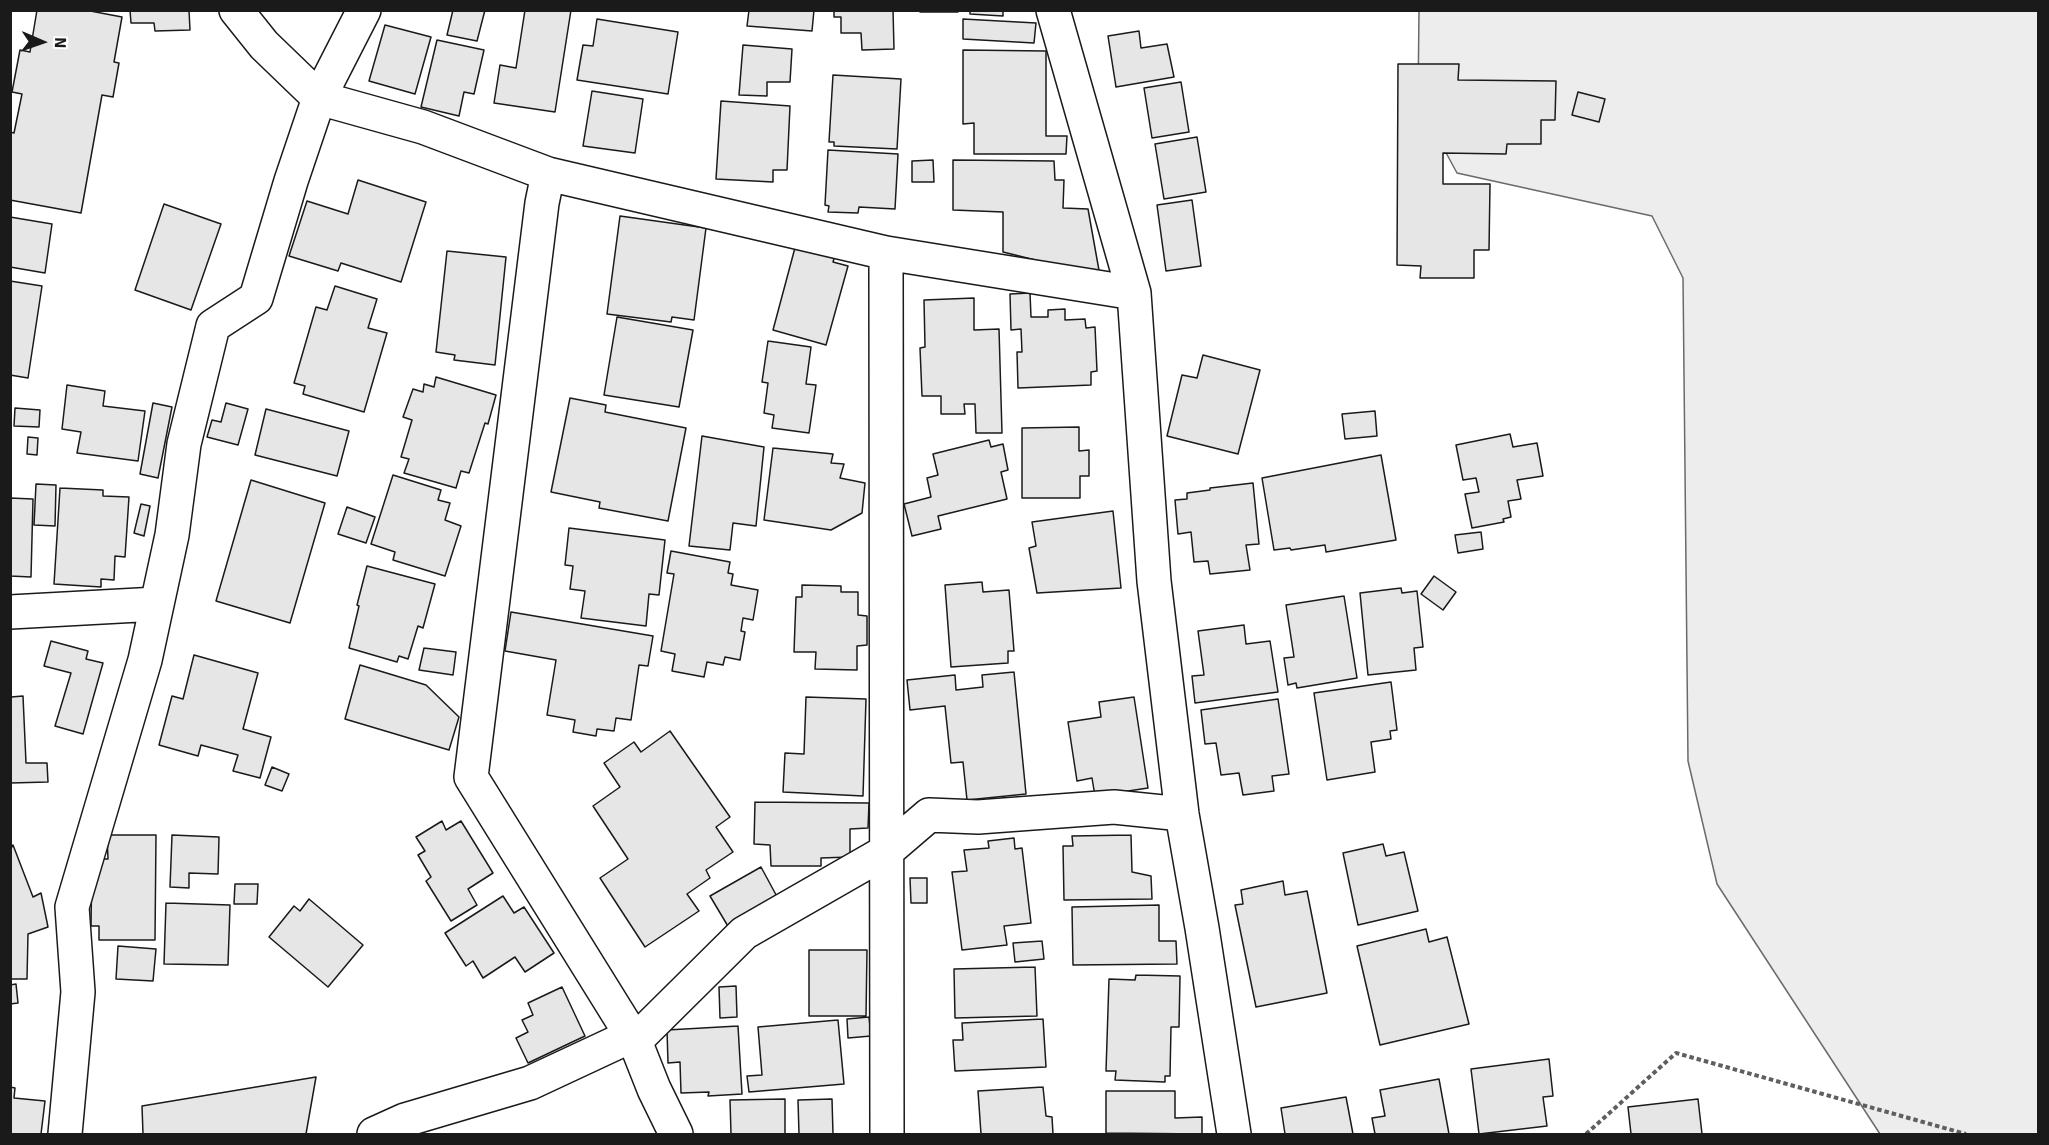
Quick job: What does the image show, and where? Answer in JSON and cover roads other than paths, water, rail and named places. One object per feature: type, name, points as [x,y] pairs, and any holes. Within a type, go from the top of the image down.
[{"type":"street","points":[[236,10],[264,45],[319,98],[423,127],[548,174],[886,253],[1134,293]]},
{"type":"street","points":[[65,1134],[78,992],[72,908],[145,660],[172,535],[184,444],[213,326],[256,298],[319,98],[364,10]]},
{"type":"street","points":[[1053,10],[1134,293],[1154,581],[1182,814],[1234,1134]]},
{"type":"street","points":[[548,174],[542,203],[471,777],[635,1041],[654,1089],[676,1134]]},
{"type":"street","points":[[886,253],[887,1134]]},
{"type":"street","points":[[10,612],[157,604]]},
{"type":"street","points":[[374,1134],[405,1120],[530,1083],[620,1041],[635,1041],[744,933],[887,851],[929,815],[978,817],[1114,807],[1182,814]]}]
